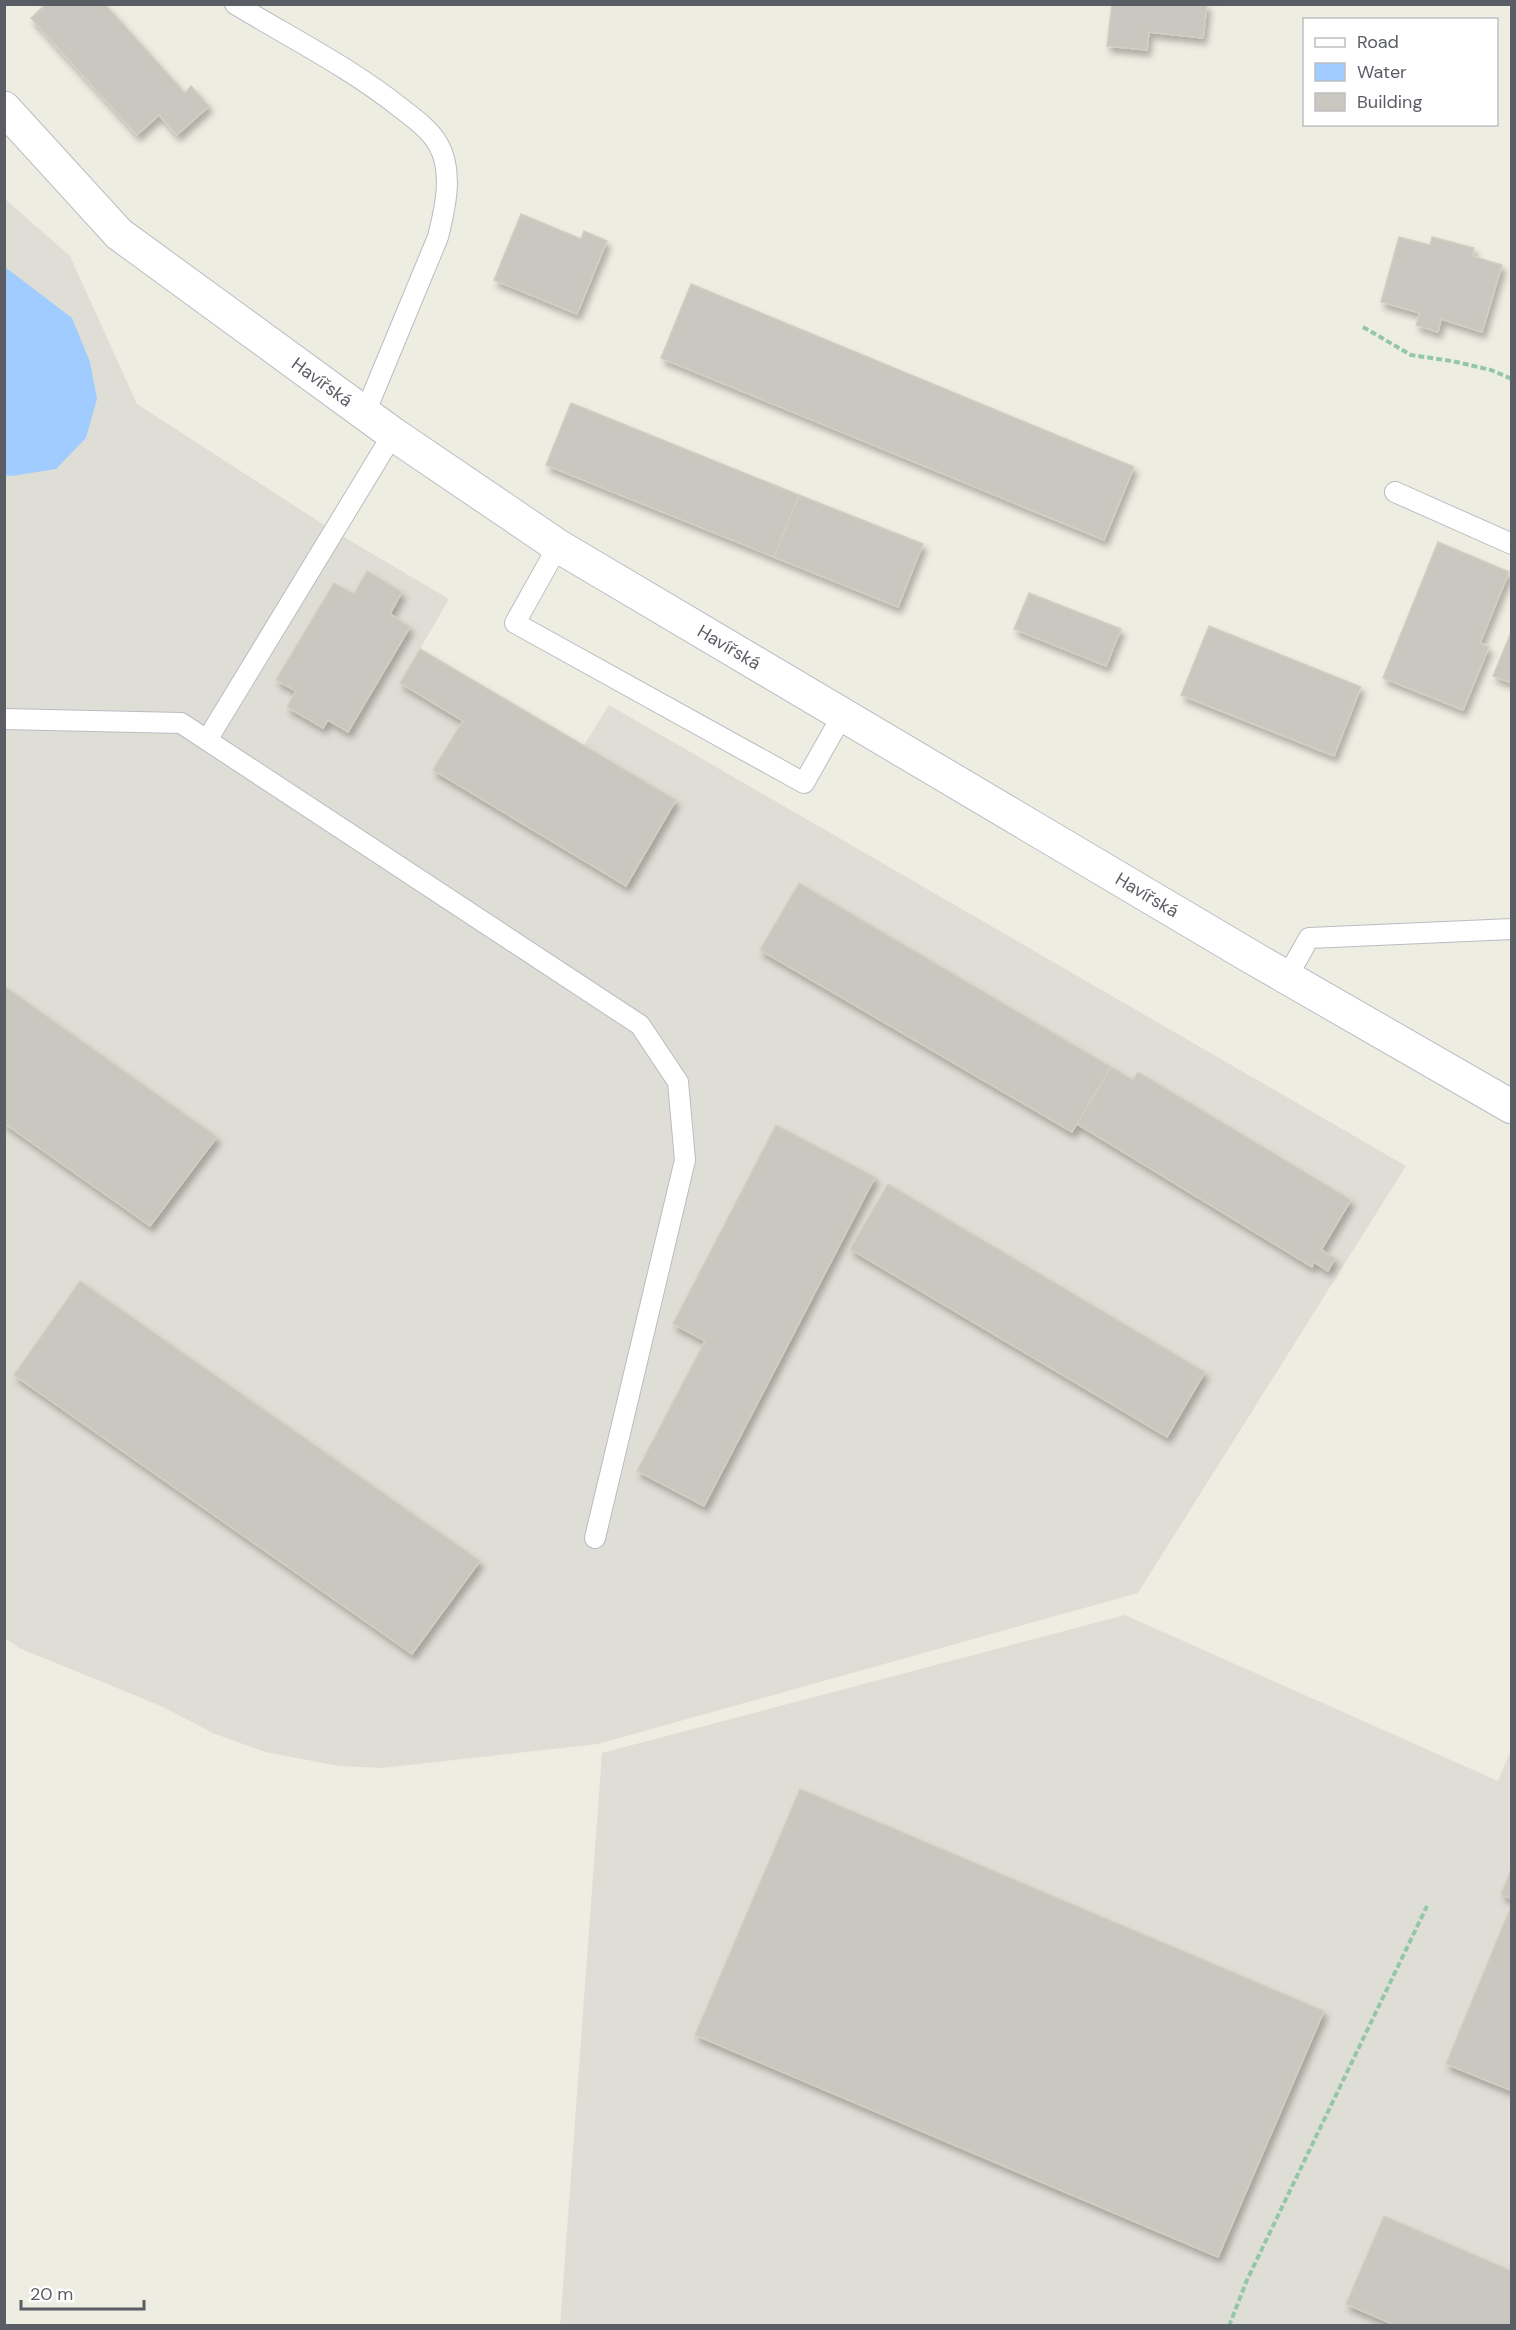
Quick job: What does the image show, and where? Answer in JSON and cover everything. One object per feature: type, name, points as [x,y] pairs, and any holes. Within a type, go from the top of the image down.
[{"type":"street","name":"Havířská","points":[[4,108],[119,234],[393,434],[558,546],[1287,977],[1512,1107]]},
{"type":"lane","points":[[235,4],[378,90],[415,119],[438,144],[447,170],[445,209],[438,237],[365,413]]},
{"type":"lane","points":[[207,740],[393,434]]},
{"type":"lane","points":[[1395,492],[1512,544]]},
{"type":"lane","points":[[558,546],[515,623],[804,783],[843,714]]},
{"type":"lane","points":[[4,718],[181,723],[640,1025],[678,1082],[686,1160],[595,1538]]},
{"type":"lane","points":[[1287,977],[1309,938],[1512,929]]},
{"type":"path","points":[[1363,327],[1411,355],[1491,370],[1512,379]]},
{"type":"path","points":[[1229,2325],[1247,2280],[1427,1906]]},
{"type":"shaded area","points":[[5,199],[70,256],[137,404],[332,530],[449,599],[420,649],[584,745],[609,705],[1406,1166],[1138,1593],[598,1744],[382,1768],[339,1766],[265,1752],[215,1734],[161,1706],[19,1648],[5,1638]]},
{"type":"shaded area","points":[[1125,1615],[1498,1781],[1511,1750],[1511,2325],[560,2326],[602,1753]]},
{"type":"water","points":[[5,267],[72,318],[90,362],[97,399],[86,438],[56,469],[12,476],[4,475]]},
{"type":"building","points":[[46,4],[105,4],[185,93],[191,86],[209,106],[177,135],[159,115],[137,135],[31,18]]},
{"type":"building","points":[[1112,4],[1207,4],[1203,38],[1149,32],[1147,50],[1107,46]]},
{"type":"building","points":[[521,214],[581,239],[584,231],[607,241],[577,314],[494,280]]},
{"type":"building","points":[[1399,237],[1430,245],[1432,237],[1474,248],[1472,256],[1502,265],[1482,332],[1441,319],[1438,332],[1416,325],[1420,313],[1381,302]]},
{"type":"building","points":[[691,284],[1134,467],[1104,540],[661,358]]},
{"type":"building","points":[[571,403],[799,495],[774,557],[546,465]]},
{"type":"building","points":[[799,495],[923,544],[898,607],[774,557]]},
{"type":"building","points":[[1438,542],[1509,572],[1480,643],[1489,647],[1463,710],[1383,678]]},
{"type":"building","points":[[367,571],[402,592],[390,614],[410,627],[348,732],[328,720],[323,728],[287,707],[296,691],[276,680],[334,583],[354,594]]},
{"type":"building","points":[[1029,593],[1121,629],[1106,666],[1014,629]]},
{"type":"building","points":[[1209,626],[1361,687],[1334,756],[1181,695]]},
{"type":"building","points":[[1512,630],[1512,683],[1493,676]]},
{"type":"building","points":[[420,649],[676,800],[626,886],[433,770],[463,721],[400,683]]},
{"type":"building","points":[[799,883],[1111,1067],[1072,1132],[760,950]]},
{"type":"building","points":[[4,986],[217,1137],[150,1226],[4,1123]]},
{"type":"building","points":[[1111,1067],[1133,1080],[1138,1072],[1351,1200],[1321,1250],[1335,1258],[1328,1271],[1314,1262],[1312,1267],[1077,1124]]},
{"type":"building","points":[[776,1125],[875,1177],[704,1506],[637,1471],[705,1341],[673,1324]]},
{"type":"building","points":[[888,1184],[1205,1372],[1167,1437],[850,1249]]},
{"type":"building","points":[[80,1281],[480,1561],[412,1654],[14,1375]]},
{"type":"building","points":[[800,1789],[1324,2011],[1218,2257],[695,2035]]},
{"type":"building","points":[[1512,1868],[1512,1899],[1501,1894]]},
{"type":"building","points":[[1512,1904],[1512,2091],[1446,2064]]},
{"type":"building","points":[[1384,2216],[1512,2271],[1512,2326],[1397,2326],[1346,2304]]}]
